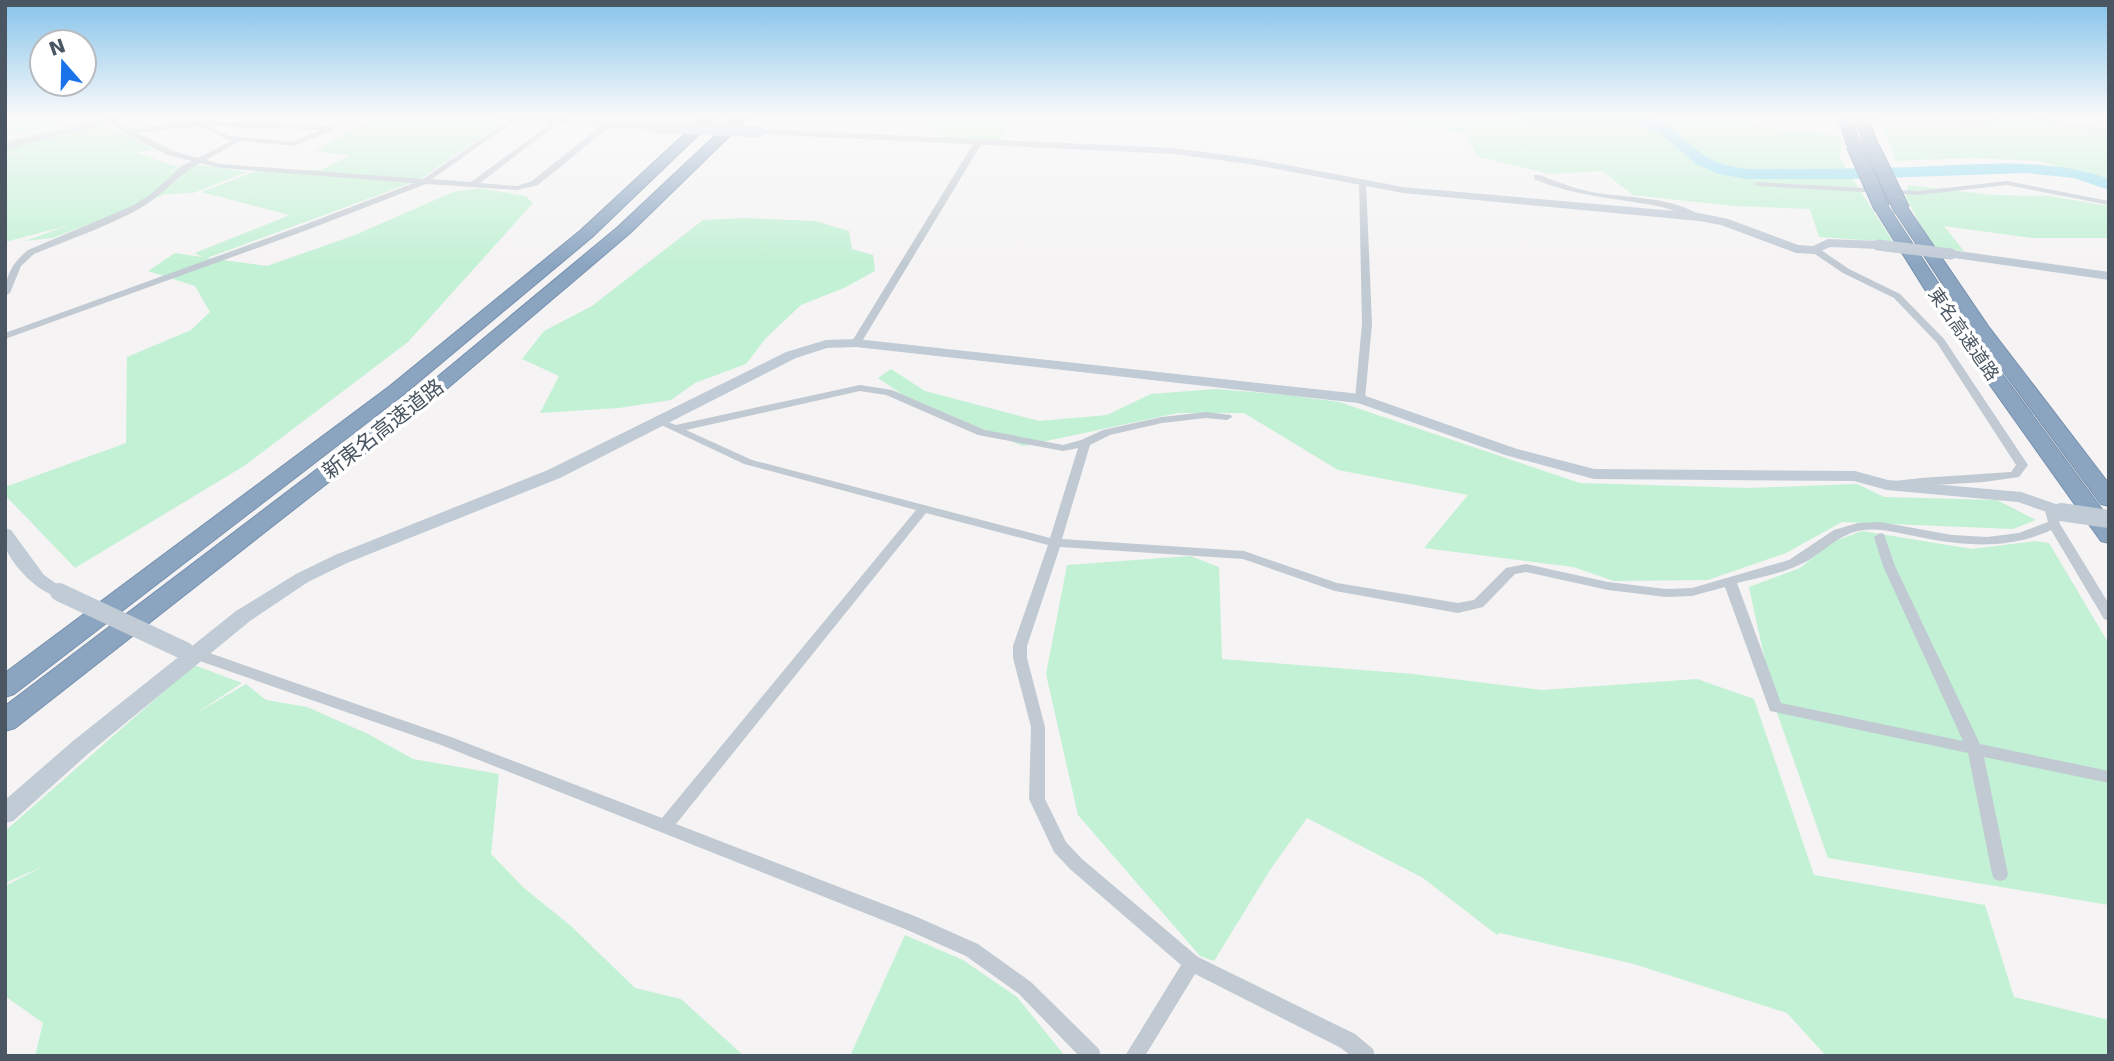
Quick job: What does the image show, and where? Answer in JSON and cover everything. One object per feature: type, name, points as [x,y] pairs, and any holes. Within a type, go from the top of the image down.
[{"type":"highway","name":"新東名高速道路","points":[[5,687],[397,390],[586,234],[658,167]]},
{"type":"highway","name":"新東名高速道路","points":[[5,721],[430,393],[624,230],[690,167]]},
{"type":"highway","name":"東名高速道路","points":[[1867,167],[1955,323],[2109,536]]},
{"type":"highway","name":"東名高速道路","points":[[1878,167],[1892,209],[2109,499]]},
{"type":"street","points":[[5,293],[12,271],[32,252],[135,208],[189,167]]},
{"type":"street","points":[[237,167],[517,188],[535,183],[553,167]]},
{"type":"street","points":[[5,336],[304,228],[423,182],[445,167]]},
{"type":"street","points":[[474,184],[497,167]]},
{"type":"street","points":[[856,343],[964,167]]},
{"type":"street","points":[[1277,167],[1403,190],[1699,217],[1724,222],[1796,249],[1815,250],[1846,271],[1897,296],[1941,341],[2013,448],[2022,466],[2015,475],[1990,480],[1963,482],[1941,479],[1886,485]]},
{"type":"street","points":[[1537,177],[1561,188],[1601,197],[1664,203],[1699,217]]},
{"type":"street","points":[[1360,399],[1367,324],[1362,182]]},
{"type":"street","points":[[1587,183],[1601,197]]},
{"type":"street","points":[[1758,184],[1918,193],[2007,183],[2109,203]]},
{"type":"street","points":[[1815,250],[1828,243],[1878,246],[2109,276]]},
{"type":"street","points":[[5,814],[191,653],[302,578],[341,559],[554,474],[806,348],[856,343],[1360,399],[1511,452],[1594,474],[1855,476],[1886,485],[2021,497],[2055,516],[2109,519]]},
{"type":"street","points":[[678,428],[860,388],[875,388],[982,433],[1063,448],[1084,443],[1107,432],[1162,420],[1206,415],[1227,417]]},
{"type":"street","points":[[660,422],[748,461],[1055,543],[1244,555],[1335,587],[1458,608],[1478,604],[1511,571],[1526,568],[1608,586],[1666,593],[1692,592],[1793,563],[1804,558],[1828,537],[1860,526],[1888,527],[1960,541],[1999,541],[2036,534],[2055,516]]},
{"type":"street","points":[[1084,443],[1055,543],[1020,646],[1020,658],[1038,727],[1037,799],[1060,847],[1076,864],[1192,963],[1348,1041],[1366,1056]]},
{"type":"street","points":[[665,826],[923,509]]},
{"type":"street","points":[[2055,516],[2109,616]]},
{"type":"street","points":[[5,534],[38,579],[59,592],[191,653],[446,741],[911,923],[972,950],[1025,988],[1092,1056]]},
{"type":"street","points":[[1880,537],[1889,566],[1975,750],[2000,874]]},
{"type":"street","points":[[1730,582],[1775,707],[2109,777]]},
{"type":"street","points":[[1134,1056],[1192,963]]},
{"type":"green space","points":[[5,167],[177,167],[166,175],[180,167],[210,167],[247,172],[193,193],[166,194],[53,238],[25,241],[66,226],[5,242]]},
{"type":"green space","points":[[328,167],[439,167],[419,180],[207,258],[267,266],[355,235],[453,192],[480,188],[525,196],[533,203],[408,342],[244,466],[75,568],[5,495],[5,487],[126,443],[127,357],[191,330],[210,312],[195,286],[148,271],[175,253],[202,257],[195,253],[290,215],[201,192],[259,170],[321,170]]},
{"type":"green space","points":[[1518,167],[1845,167],[1893,242],[1819,237],[1810,209],[1734,206],[1633,195],[1602,171],[1550,174]]},
{"type":"green space","points":[[2058,167],[2109,167],[2109,183]]},
{"type":"green space","points":[[1908,185],[1993,195],[2049,196],[2109,206],[2109,238],[2032,238],[1944,226],[1964,251],[1932,248],[1906,197]]},
{"type":"green space","points":[[744,218],[815,221],[849,231],[852,249],[873,255],[875,271],[844,288],[801,305],[766,338],[746,364],[695,383],[671,400],[619,408],[540,413],[559,376],[522,359],[544,331],[592,306],[703,220]]},
{"type":"green space","points":[[891,369],[925,391],[1039,421],[1107,415],[1151,394],[1216,389],[1287,395],[1339,402],[1580,483],[1749,488],[1857,484],[1884,497],[1997,500],[2036,520],[2013,529],[1842,522],[1786,553],[1708,580],[1614,581],[1573,567],[1424,548],[1468,495],[1338,470],[1244,413],[1178,413],[1023,446],[903,395],[878,378]]},
{"type":"green space","points":[[1862,531],[1972,549],[2035,541],[2049,543],[2109,644],[2109,905],[1828,858],[1775,707],[1749,587],[1800,568],[1832,542]]},
{"type":"green space","points":[[1190,556],[1219,567],[1222,659],[1413,674],[1542,690],[1697,679],[1754,699],[1814,875],[1985,905],[2014,997],[2109,1020],[2109,1056],[1826,1056],[1787,1013],[1634,964],[1500,933],[1497,935],[1423,878],[1307,818],[1270,870],[1214,961],[1200,956],[1078,815],[1046,674],[1067,565]]},
{"type":"green space","points":[[194,665],[242,683],[195,714],[246,684],[266,700],[307,707],[368,734],[413,759],[499,774],[491,854],[524,888],[571,926],[635,988],[681,999],[744,1056],[35,1056],[43,1023],[5,996],[5,886],[44,866],[5,883],[5,831]]},
{"type":"green space","points":[[905,935],[963,960],[1017,997],[1065,1056],[850,1056]]},
{"type":"waterway","points":[[1715,167],[1746,174],[1853,174],[2026,168],[2077,173],[2109,185]]}]
